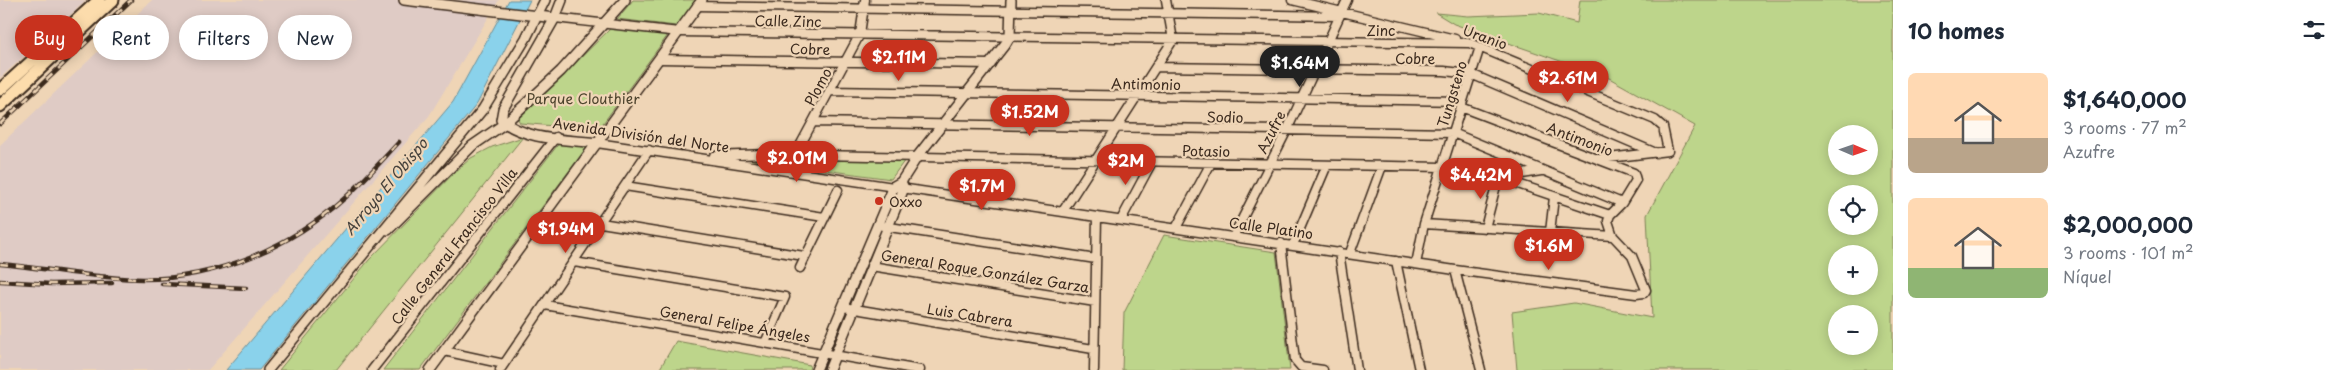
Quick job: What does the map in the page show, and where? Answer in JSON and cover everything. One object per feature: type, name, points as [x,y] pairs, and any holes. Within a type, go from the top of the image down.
[{"type":"main road","points":[[0,90],[99,0]]},
{"type":"main road","points":[[0,106],[113,0]]},
{"type":"street","name":"Calle Zinc","points":[[404,0],[679,32],[1173,40]]},
{"type":"street","points":[[268,370],[483,109],[502,81],[534,15],[545,0]]},
{"type":"street","points":[[550,0],[548,10],[554,10],[561,4]]},
{"type":"street","points":[[346,273],[472,146],[504,124],[561,71],[606,24],[625,0]]},
{"type":"street","name":"Plomo","points":[[795,155],[860,34],[866,0]]},
{"type":"street","points":[[816,370],[876,225],[917,157],[991,64],[1010,36],[1011,0]]},
{"type":"street","points":[[1063,211],[1173,40],[1166,0]]},
{"type":"street","name":"Uranio","points":[[1292,0],[1340,14],[1480,47],[1662,124],[1668,151],[1656,153]]},
{"type":"street","name":"Azufre","points":[[1233,237],[1316,70],[1347,0]]},
{"type":"street","points":[[430,370],[700,3],[1011,11],[1340,14]]},
{"type":"street","points":[[504,124],[501,116],[503,109],[555,18],[561,4]]},
{"type":"street","name":"Zinc","points":[[1173,40],[1469,43]]},
{"type":"street","name":"Tungsteno","points":[[1416,264],[1424,224],[1480,47]]},
{"type":"street","name":"Cobre","points":[[658,59],[991,64]]},
{"type":"street","name":"Cobre","points":[[1157,67],[1444,71],[1471,74],[1656,153]]},
{"type":"street","name":"Antimonio","points":[[829,91],[1302,99],[1462,104],[1634,173],[1636,180],[1622,203]]},
{"type":"street","name":"Sodio","points":[[813,122],[1453,133],[1540,171],[1622,203]]},
{"type":"street","name":"Avenida División del Norte","points":[[504,124],[513,129],[556,137],[900,185]]},
{"type":"street","name":"Calle General Francisco Villa","points":[[372,370],[556,137]]},
{"type":"street","points":[[444,350],[502,367],[649,150]]},
{"type":"street","points":[[1598,159],[1656,153]]},
{"type":"street","name":"Potasio","points":[[702,157],[743,154],[1442,167],[1465,169],[1498,178],[1610,215]]},
{"type":"street","points":[[1121,220],[1152,162]]},
{"type":"street","points":[[1176,228],[1211,163]]},
{"type":"street","points":[[1293,245],[1327,165]]},
{"type":"street","points":[[1350,253],[1382,166]]},
{"type":"street","name":"Potasio","points":[[1498,178],[1540,171]]},
{"type":"street","points":[[1485,228],[1498,178]]},
{"type":"street","points":[[829,370],[887,227],[900,185]]},
{"type":"street","name":"Calle Platino","points":[[900,185],[1097,217],[1455,270],[1636,294],[1644,293],[1646,290],[1632,256],[1613,236]]},
{"type":"street","points":[[625,186],[824,216]]},
{"type":"street","points":[[800,268],[804,256],[838,190]]},
{"type":"street","points":[[1550,232],[1554,197]]},
{"type":"street","points":[[1424,224],[1613,236],[1610,227],[1610,215],[1622,203]]},
{"type":"street","points":[[1094,370],[1097,217]]},
{"type":"street","points":[[600,223],[804,256]]},
{"type":"street","points":[[876,225],[1096,259]]},
{"type":"street","points":[[1281,243],[1294,360],[1301,367],[1323,370]]},
{"type":"street","points":[[1339,252],[1357,370]]},
{"type":"street","points":[[1396,261],[1419,370]]},
{"type":"street","points":[[574,262],[785,298],[765,343]]},
{"type":"street","name":"General Roque González Garza","points":[[871,266],[1095,302]]},
{"type":"street","points":[[1455,270],[1481,370]]},
{"type":"street","name":"General Felipe Ángeles","points":[[545,305],[920,370]]},
{"type":"street","name":"Luis Cabrera","points":[[843,308],[1094,349]]},
{"type":"shaded area","points":[[0,0],[87,0],[70,15],[15,15],[15,60],[20,60],[0,78]]},
{"type":"shaded area","points":[[152,0],[499,0],[429,116],[208,370],[0,370],[0,145],[93,56],[93,60],[169,60],[169,15],[136,15]]},
{"type":"green space","points":[[633,0],[696,0],[676,26],[617,19]]},
{"type":"green space","points":[[1580,0],[1893,0],[1893,370],[1517,370],[1512,312],[1574,303],[1652,318],[1647,215],[1695,126],[1609,78],[1454,24],[1436,13],[1468,16],[1539,13],[1577,23]]},
{"type":"green space","name":"Parque Clouthier","points":[[611,28],[668,35],[598,130],[520,123],[518,119]]},
{"type":"green space","name":"Parque Clouthier","points":[[523,137],[336,370],[279,370],[369,260],[455,172],[471,158],[492,147]]},
{"type":"green space","name":"Parque Clouthier","points":[[560,142],[587,147],[420,370],[383,370]]},
{"type":"green space","points":[[746,157],[905,160],[891,179],[744,159]]},
{"type":"green space","points":[[1164,235],[1276,252],[1290,370],[1122,370],[1124,313]]},
{"type":"green space","points":[[676,341],[810,365],[809,370],[659,370]]},
{"type":"water","name":"Arroyo El Obispo","points":[[509,0],[530,0],[477,104],[259,370],[226,370],[453,102]]},
{"type":"railway","points":[[0,124],[131,0]]},
{"type":"railway","points":[[0,264],[125,279],[171,277],[199,273],[226,266],[278,244],[325,215],[367,177],[399,142]]},
{"type":"railway","points":[[0,281],[51,284],[112,283]]},
{"type":"railway","points":[[162,284],[246,288]]},
{"type":"place","name":"Oxxo","points":[[879,201]]}]
